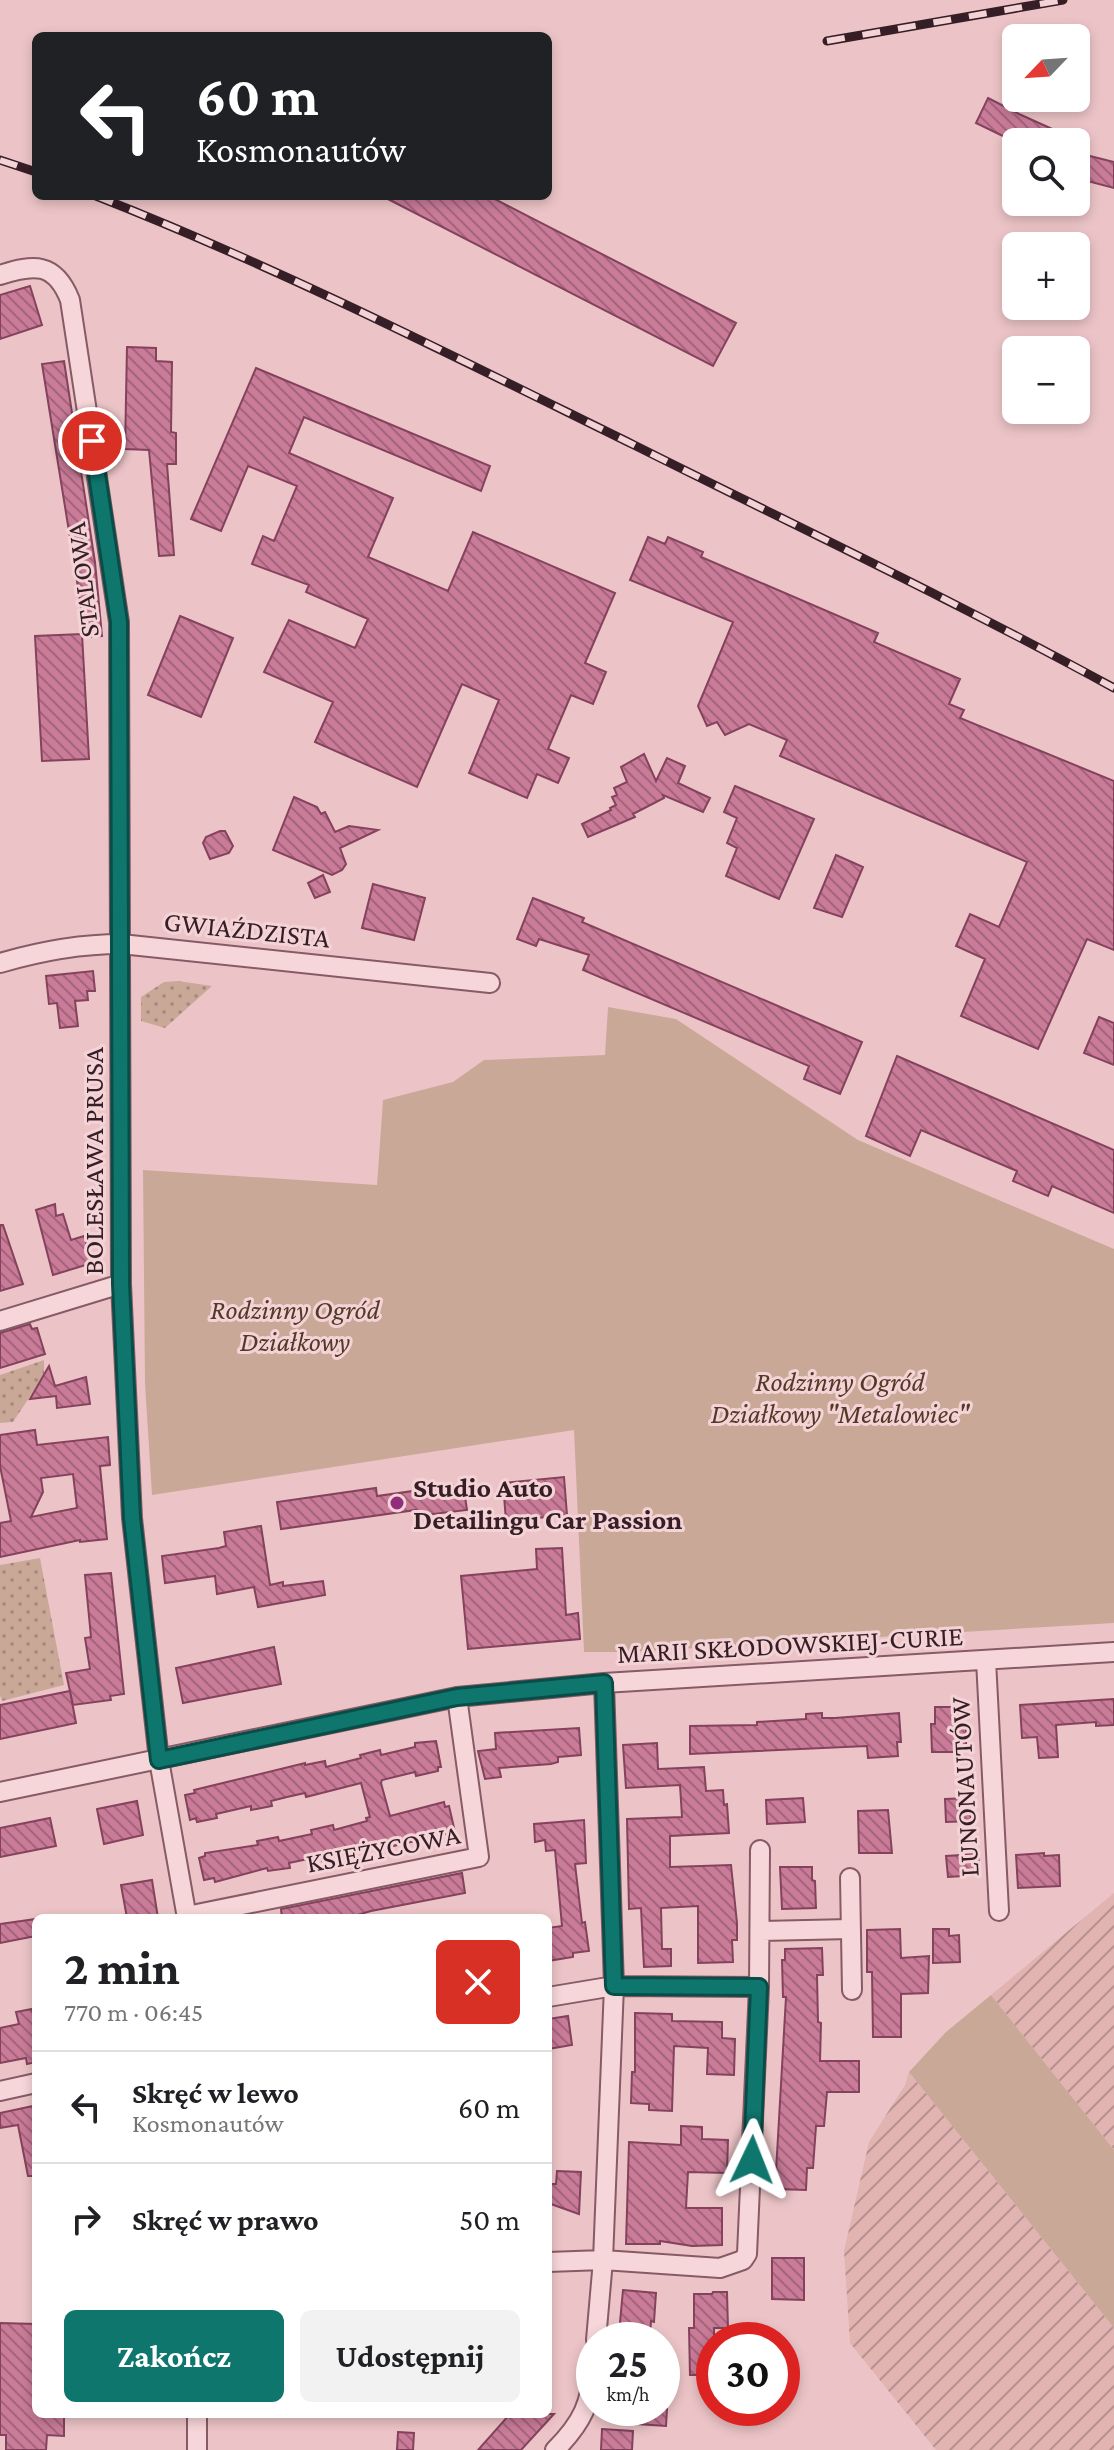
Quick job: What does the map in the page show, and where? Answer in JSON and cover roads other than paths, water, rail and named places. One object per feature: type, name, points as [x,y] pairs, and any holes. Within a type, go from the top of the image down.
[{"type":"street","name":"STALOWA","points":[[0,275],[29,267],[49,271],[67,291],[75,320],[119,622],[121,944]]},
{"type":"street","name":"GWIAŹDZISTA","points":[[0,963],[51,949],[83,944],[121,944],[490,983]]},
{"type":"street","name":"BOLESŁAWA PRUSA","points":[[121,944],[121,1284],[132,1518],[159,1760],[186,1914]]},
{"type":"street","points":[[0,1321],[121,1284]]},
{"type":"street","name":"MARII SKŁODOWSKIEJ-CURIE","points":[[0,1792],[457,1697],[604,1683],[1114,1652]]},
{"type":"street","name":"LUNONAUTÓW","points":[[986,1660],[999,1911]]},
{"type":"street","points":[[598,2322],[614,1986],[604,1683]]},
{"type":"street","name":"KSIĘŻYCOWA","points":[[202,1914],[479,1857],[457,1697]]},
{"type":"street","points":[[552,2262],[603,2260],[720,2268],[743,2260],[747,2254],[759,1987],[760,1850]]},
{"type":"street","points":[[850,1878],[852,1990]]},
{"type":"street","points":[[760,1931],[850,1929]]},
{"type":"street","points":[[552,1996],[614,1986],[759,1987]]},
{"type":"street","points":[[0,2091],[32,2084]]},
{"type":"street","points":[[197,2418],[197,2450]]},
{"type":"street","points":[[555,2450],[576,2424]]},
{"type":"railway","points":[[827,41],[1063,0]]},
{"type":"railway","points":[[0,160],[32,171]]},
{"type":"railway","points":[[106,200],[233,253],[435,347],[935,594],[1114,688]]},
{"type":"place","name":"Studio Auto Detailingu Car Passion","points":[[397,1503]]},
{"type":"park label","name":"Rodzinny Ogród Działkowy","points":[[295,1325]]},
{"type":"park label","name":"Rodzinny Ogród Działkowy \"Metalowiec\"","points":[[840,1397]]}]
